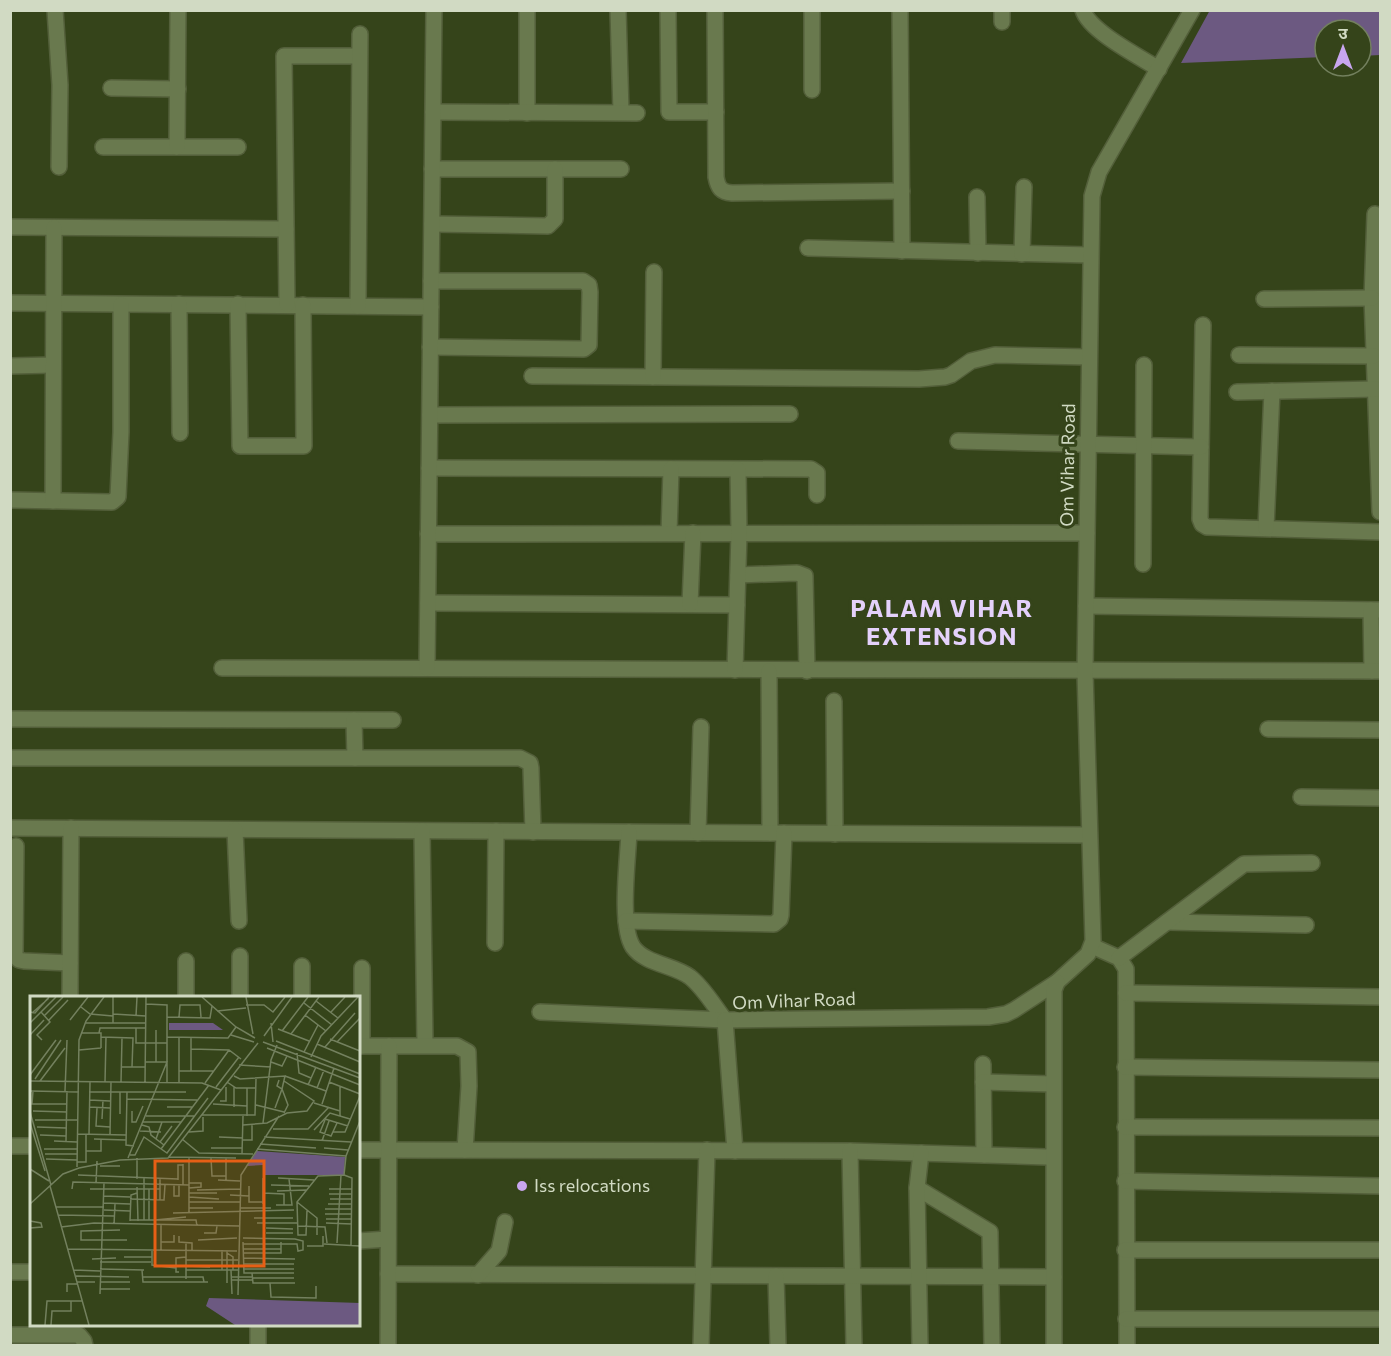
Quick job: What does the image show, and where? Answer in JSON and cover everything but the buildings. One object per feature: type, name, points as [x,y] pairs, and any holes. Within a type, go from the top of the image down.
[{"type":"street","points":[[55,10],[60,84],[58,167]]},
{"type":"street","points":[[177,147],[178,10]]},
{"type":"street","points":[[427,668],[434,10]]},
{"type":"street","points":[[527,10],[527,113]]},
{"type":"street","points":[[618,10],[621,112]]},
{"type":"street","points":[[668,10],[669,112],[716,111]]},
{"type":"street","points":[[715,10],[716,177],[719,189],[725,192],[902,191]]},
{"type":"street","points":[[812,10],[812,90]]},
{"type":"street","points":[[900,10],[902,251]]},
{"type":"street","points":[[1083,10],[1085,17],[1096,29],[1159,69]]},
{"type":"street","name":"Om Vihar Road","points":[[735,1151],[725,1020],[988,1017],[1006,1014],[1057,982],[1088,954],[1092,946],[1085,672],[1092,196],[1099,172],[1192,10]]},
{"type":"street","points":[[358,306],[360,34]]},
{"type":"street","points":[[238,304],[240,446],[304,446],[295,304],[286,229],[284,56],[359,56]]},
{"type":"street","points":[[111,88],[178,89]]},
{"type":"street","points":[[433,112],[637,113]]},
{"type":"street","points":[[103,147],[238,147]]},
{"type":"street","points":[[432,169],[621,169]]},
{"type":"street","points":[[432,224],[548,226],[555,219],[555,169]]},
{"type":"street","points":[[1022,254],[1024,187]]},
{"type":"street","points":[[977,197],[978,253]]},
{"type":"street","points":[[1375,214],[1372,298],[1379,417],[1380,512]]},
{"type":"street","points":[[10,227],[286,229]]},
{"type":"street","points":[[53,501],[54,228]]},
{"type":"street","points":[[808,248],[1090,255]]},
{"type":"street","points":[[653,377],[654,272]]},
{"type":"street","points":[[430,347],[584,349],[589,345],[590,292],[589,285],[584,281],[431,281]]},
{"type":"street","points":[[1264,298],[1372,298]]},
{"type":"street","points":[[10,303],[431,307]]},
{"type":"street","points":[[179,304],[180,433]]},
{"type":"street","points":[[10,500],[112,502],[118,497],[121,432],[121,305]]},
{"type":"street","points":[[1203,325],[1200,519],[1202,524],[1207,527],[1380,532]]},
{"type":"street","points":[[532,375],[919,379],[945,377],[970,361],[995,355],[1089,357]]},
{"type":"street","points":[[1239,355],[1374,356]]},
{"type":"street","points":[[10,366],[53,365]]},
{"type":"street","points":[[1143,564],[1144,365]]},
{"type":"street","points":[[1237,392],[1376,389]]},
{"type":"street","points":[[1266,528],[1272,391]]},
{"type":"street","points":[[430,415],[790,414]]},
{"type":"street","points":[[958,441],[1201,447]]},
{"type":"street","points":[[429,468],[813,469],[817,473],[817,495]]},
{"type":"street","points":[[669,533],[670,469]]},
{"type":"street","points":[[735,670],[739,533],[738,470]]},
{"type":"street","points":[[690,604],[693,533]]},
{"type":"street","points":[[428,534],[1087,533]]},
{"type":"street","points":[[738,575],[797,573],[805,576],[807,671]]},
{"type":"street","points":[[428,603],[737,604]]},
{"type":"street","points":[[222,668],[1376,671],[1376,610],[1086,606]]},
{"type":"street","points":[[626,921],[774,924],[780,919],[769,670]]},
{"type":"street","points":[[834,701],[834,834]]},
{"type":"street","points":[[10,719],[393,720]]},
{"type":"street","points":[[354,720],[355,758]]},
{"type":"street","points":[[698,833],[701,727]]},
{"type":"street","points":[[1268,729],[1380,730]]},
{"type":"street","points":[[10,758],[520,758],[530,763],[531,768],[533,831]]},
{"type":"street","points":[[1300,797],[1380,798]]},
{"type":"street","points":[[10,828],[1089,836]]},
{"type":"street","points":[[70,828],[70,996]]},
{"type":"street","points":[[235,830],[239,921]]},
{"type":"street","points":[[422,831],[425,1044]]},
{"type":"street","points":[[495,943],[496,831]]},
{"type":"street","points":[[630,832],[626,921],[628,936],[634,949],[693,980],[725,1020]]},
{"type":"street","points":[[16,846],[15,956],[24,961],[70,963]]},
{"type":"street","points":[[1119,958],[1244,864],[1312,863]]},
{"type":"street","points":[[1167,922],[1306,925]]},
{"type":"street","points":[[1092,946],[1119,958],[1126,969],[1127,1346]]},
{"type":"street","points":[[240,956],[240,996]]},
{"type":"street","points":[[186,961],[186,996]]},
{"type":"street","points":[[302,966],[302,996]]},
{"type":"street","points":[[362,968],[360,1046],[425,1044],[457,1046],[468,1052],[470,1086],[465,1150]]},
{"type":"street","points":[[1054,1346],[1053,1084],[1054,990],[1057,982]]},
{"type":"street","points":[[1126,993],[1380,997]]},
{"type":"street","points":[[540,1011],[725,1020]]},
{"type":"street","points":[[388,1346],[389,1046]]},
{"type":"street","points":[[983,1064],[984,1155]]},
{"type":"street","points":[[1125,1067],[1380,1070]]},
{"type":"street","points":[[983,1082],[1053,1084]]},
{"type":"street","points":[[1125,1127],[1380,1128]]},
{"type":"street","points":[[10,1146],[30,1146]]},
{"type":"street","points":[[360,1150],[850,1151],[1047,1157],[1053,1155]]},
{"type":"street","points":[[701,1346],[707,1150]]},
{"type":"street","points":[[850,1151],[854,1346]]},
{"type":"street","points":[[920,1346],[917,1188],[921,1153]]},
{"type":"street","points":[[1125,1181],[1380,1186]]},
{"type":"street","points":[[917,1188],[990,1232],[993,1277],[992,1346]]},
{"type":"street","points":[[478,1275],[499,1251],[505,1222]]},
{"type":"street","points":[[360,1241],[388,1239]]},
{"type":"street","points":[[1125,1250],[1380,1250]]},
{"type":"street","points":[[10,1272],[30,1272]]},
{"type":"street","points":[[388,1274],[1054,1277]]},
{"type":"street","points":[[776,1276],[778,1346]]},
{"type":"street","points":[[1126,1319],[1380,1319]]},
{"type":"street","points":[[258,1326],[258,1346]]},
{"type":"street","points":[[10,1335],[79,1335],[85,1346]]},
{"type":"shaded area","points":[[1210,10],[1380,11],[1380,55],[1373,55],[1373,18],[1313,18],[1313,58],[1181,63]]},
{"type":"place","name":"Iss relocations","points":[[522,1186]]},
{"type":"district","name":"PALAM VIHAR EXTENSION","points":[[942,623]]}]
